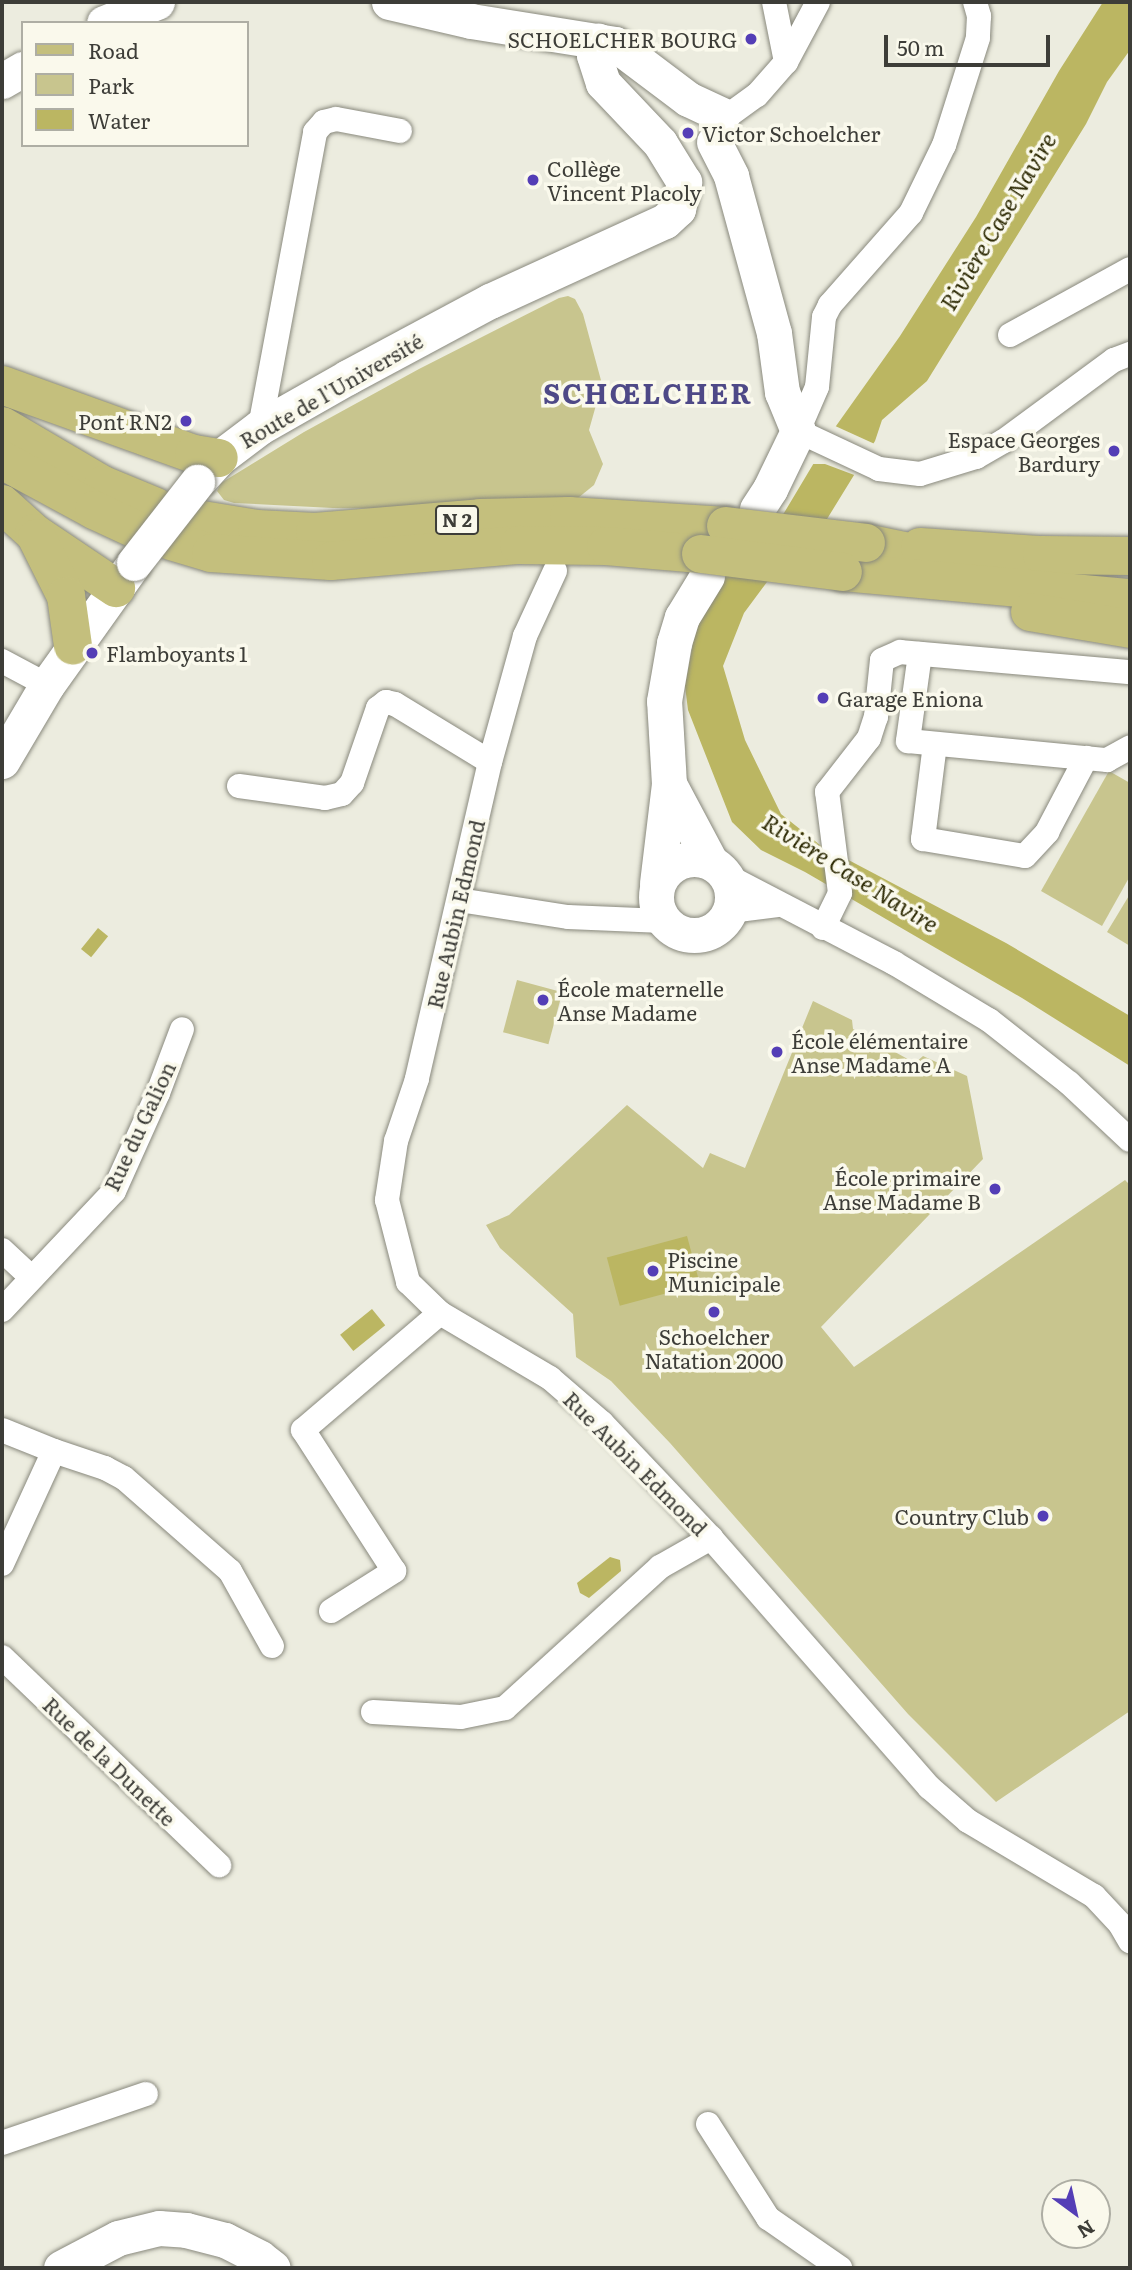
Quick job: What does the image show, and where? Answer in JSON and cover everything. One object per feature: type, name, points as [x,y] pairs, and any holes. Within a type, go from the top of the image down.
[{"type":"main road","points":[[2,385],[194,454],[165,524],[34,533]]},
{"type":"main road","name":"N 2","points":[[2,426],[211,553],[331,561],[519,545],[606,546],[704,565],[858,563],[991,569],[1130,586]]},
{"type":"main road","name":"N 2","points":[[2,460],[165,524],[315,532],[480,517],[741,517],[858,563],[1130,598]]},
{"type":"main road","points":[[2,504],[34,533],[66,596],[73,646]]},
{"type":"main road","points":[[858,563],[1042,555],[1130,556]]},
{"type":"main road","points":[[858,563],[954,599],[1130,629]]},
{"type":"street","points":[[109,21],[157,2]]},
{"type":"street","points":[[389,2],[471,21],[615,44],[688,99],[725,136],[774,334],[782,391],[811,438],[879,469],[920,474],[976,457],[1004,441],[1114,360],[1130,354]]},
{"type":"street","points":[[774,2],[786,62]]},
{"type":"street","points":[[725,136],[786,62],[818,2]]},
{"type":"street","points":[[741,517],[770,489],[811,438],[824,317],[830,304],[911,213],[944,145],[978,38],[979,16],[975,2]]},
{"type":"street","name":"Route de l'Université","points":[[2,761],[73,646],[165,524],[260,426],[490,301],[665,221],[678,209],[684,182],[660,143],[603,83],[594,55],[598,41]]},
{"type":"street","points":[[2,81],[21,69]]},
{"type":"street","points":[[260,426],[315,132],[324,122],[336,119],[400,131]]},
{"type":"street","points":[[1010,335],[1130,269]]},
{"type":"street","points":[[652,905],[668,783],[664,701],[674,643],[704,565]]},
{"type":"street","name":"Rue Aubin Edmond","points":[[555,571],[525,636],[490,762],[417,1079],[396,1141],[387,1200],[408,1282],[440,1312],[550,1378],[602,1423],[711,1538],[929,1787],[968,1821],[1094,1896],[1130,1941]]},
{"type":"street","points":[[823,928],[840,893],[827,792],[869,738],[876,717],[883,660],[900,652],[1130,673]]},
{"type":"street","points":[[920,654],[908,741],[1112,760],[1130,747]]},
{"type":"street","points":[[2,661],[47,685]]},
{"type":"street","points":[[239,786],[325,798],[341,794],[352,783],[378,708],[386,702],[395,704],[490,762]]},
{"type":"street","points":[[934,744],[923,839],[1025,856],[1047,832],[1086,758]]},
{"type":"street","points":[[652,905],[682,934],[705,934],[715,929],[730,911],[731,886],[718,869],[668,783]]},
{"type":"street","points":[[652,905],[674,864],[686,859],[718,869],[778,905],[894,963],[989,1020],[1069,1083],[1130,1140]]},
{"type":"street","points":[[459,900],[568,918],[652,905]]},
{"type":"street","points":[[730,911],[778,905]]},
{"type":"street","name":"Rue du Galion","points":[[2,1310],[114,1191],[158,1093],[182,1028]]},
{"type":"street","points":[[2,1250],[31,1277]]},
{"type":"street","points":[[331,1611],[394,1571],[303,1430],[440,1312]]},
{"type":"street","points":[[2,1430],[105,1468],[124,1478],[230,1571],[272,1646]]},
{"type":"street","points":[[2,1564],[54,1451]]},
{"type":"street","points":[[373,1712],[461,1717],[505,1708],[660,1567],[711,1538]]},
{"type":"street","name":"Rue de la Dunette","points":[[2,1657],[219,1865]]},
{"type":"street","points":[[2,2143],[146,2094]]},
{"type":"street","points":[[708,2124],[768,2218],[840,2268]]},
{"type":"street","points":[[61,2268],[118,2238],[159,2228],[186,2230],[225,2240],[260,2258],[272,2268]]},
{"type":"green space","points":[[568,296],[575,299],[583,314],[602,384],[589,430],[603,464],[594,485],[578,498],[410,509],[333,508],[234,503],[224,500],[217,491],[221,483],[304,432],[419,369],[559,298]]},
{"type":"green space","points":[[1109,771],[1130,783],[1130,876],[1102,926],[1041,891]]},
{"type":"green space","points":[[1130,894],[1130,946],[1107,932]]},
{"type":"green space","points":[[517,980],[562,992],[548,1044],[503,1032]]},
{"type":"green space","points":[[813,1001],[852,1020],[853,1029],[915,1063],[923,1056],[967,1076],[983,1159],[821,1327],[854,1367],[1125,1180],[1130,1185],[1130,1711],[996,1802],[908,1714],[670,1443],[611,1381],[576,1357],[573,1314],[500,1248],[486,1225],[509,1215],[627,1105],[703,1168],[710,1153],[745,1168]]},
{"type":"water","name":"Rivière Case Navire","points":[[1103,2],[1130,2],[1130,50],[1107,82],[1086,124],[927,381],[882,420],[875,441],[827,519],[767,582],[744,613],[723,666],[745,740],[781,814],[820,845],[1006,943],[1130,1016],[1130,1066],[1022,998],[805,872],[761,850],[732,822],[688,710],[685,686],[696,626],[707,605],[725,577],[784,513],[836,426],[900,336],[976,217],[1059,71]]},
{"type":"water","points":[[98,928],[108,936],[91,957],[81,949]]},
{"type":"water","name":"Piscine Municipale","points":[[687,1236],[700,1284],[620,1306],[607,1257]]},
{"type":"water","points":[[372,1309],[385,1325],[353,1351],[340,1335]]},
{"type":"water","points":[[610,1557],[620,1560],[621,1571],[589,1598],[580,1593],[577,1583]]},
{"type":"pier","points":[[833,425],[877,445],[857,476],[825,464],[811,464]]},
{"type":"place","name":"SCHOELCHER BOURG","points":[[751,39]]},
{"type":"place","name":"Victor Schoelcher","points":[[688,133]]},
{"type":"place","name":"Collège Vincent Placoly","points":[[533,180]]},
{"type":"place","name":"Pont RN2","points":[[186,421]]},
{"type":"place","name":"Espace Georges Bardury","points":[[1114,451]]},
{"type":"place","name":"Flamboyants 1","points":[[92,653]]},
{"type":"place","name":"Garage Eniona","points":[[823,698]]},
{"type":"place","name":"École maternelle Anse Madame","points":[[543,1000]]},
{"type":"place","name":"École élémentaire Anse Madame A","points":[[777,1052]]},
{"type":"place","name":"École primaire Anse Madame B","points":[[995,1189]]},
{"type":"place","name":"Piscine Municipale","points":[[653,1271]]},
{"type":"place","name":"Schoelcher Natation 2000","points":[[714,1312]]},
{"type":"place","name":"Country Club","points":[[1043,1516]]},
{"type":"district","name":"SCHŒLCHER","points":[[648,392]]}]
